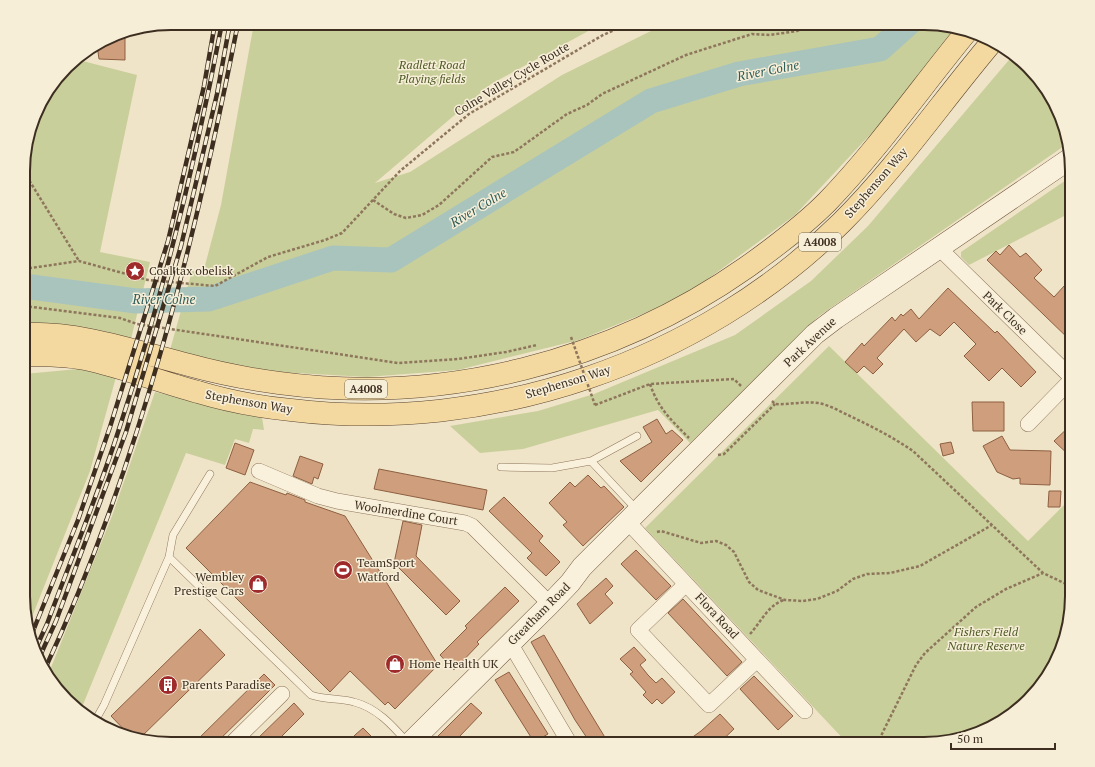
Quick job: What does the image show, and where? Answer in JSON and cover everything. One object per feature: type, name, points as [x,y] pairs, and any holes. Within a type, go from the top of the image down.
[{"type":"main road","name":"Stephenson Way","points":[[30,334],[47,334],[117,345],[190,366],[258,380],[287,384],[365,389],[406,387],[487,378],[585,352],[646,325],[692,302],[734,276],[800,227],[826,202],[865,157],[963,36]]},
{"type":"main road","name":"Stephenson Way","points":[[30,355],[56,355],[84,359],[201,393],[264,406],[330,414],[400,413],[466,407],[522,396],[576,381],[638,358],[705,325],[777,278],[805,255],[843,220],[882,177],[989,46]]},
{"type":"street","name":"Park Avenue","points":[[582,567],[636,523],[700,449],[815,334],[836,318],[1065,161]]},
{"type":"street","name":"Park Close","points":[[938,248],[1065,372]]},
{"type":"street","points":[[1028,424],[1065,386]]},
{"type":"street","name":"Woolmerdine Court","points":[[259,472],[318,496],[337,501],[465,523],[472,526],[550,604]]},
{"type":"street","name":"Flora Road","points":[[636,523],[686,584],[805,712]]},
{"type":"street","name":"Greatham Road","points":[[416,737],[550,604],[570,583],[582,567]]},
{"type":"street","points":[[686,584],[638,630],[709,705],[757,660]]},
{"type":"street","points":[[510,643],[566,737]]},
{"type":"street","points":[[238,737],[282,694]]},
{"type":"lane","points":[[500,467],[552,468],[591,461],[637,436]]},
{"type":"lane","points":[[591,461],[636,523]]},
{"type":"lane","points":[[98,716],[170,557],[173,535],[210,474]]},
{"type":"lane","points":[[170,557],[302,688],[312,695],[321,698],[353,702],[370,708],[382,716],[402,737]]},
{"type":"path","name":"Colne Valley Cycle Route","points":[[30,268],[79,261],[148,280],[215,286],[268,257],[342,233],[400,171],[469,114],[603,35],[614,30]]},
{"type":"path","points":[[373,200],[394,214],[406,218],[422,215],[439,205],[492,157],[504,156],[514,152],[567,114],[587,105],[602,94],[686,55],[711,46],[752,34],[770,35],[799,30]]},
{"type":"path","points":[[30,182],[79,261]]},
{"type":"path","points":[[30,307],[120,318],[138,324],[398,363],[465,358],[506,352],[542,344]]},
{"type":"path","points":[[564,339],[571,337],[595,405],[650,384],[734,379],[752,398]]},
{"type":"path","points":[[650,384],[656,401],[668,417],[700,449]]},
{"type":"path","points":[[775,404],[804,402],[831,407],[892,437],[913,451],[1042,574],[1065,583]]},
{"type":"path","points":[[636,523],[701,543],[716,541],[726,545],[734,552],[749,582],[758,590],[785,600]]},
{"type":"path","points":[[741,643],[759,624],[768,610],[777,602],[785,600],[804,601],[817,599],[837,591],[853,578],[867,574],[890,573],[920,566],[992,525]]},
{"type":"path","points":[[880,737],[916,666],[926,653],[976,607],[1006,589],[1042,574]]},
{"type":"green space","name":"Radlett Road Playing fields","points":[[253,30],[590,30],[491,84],[375,183],[410,172],[562,75],[653,30],[933,30],[954,34],[894,109],[795,215],[682,298],[579,340],[458,370],[367,377],[259,371],[170,350],[192,271],[203,273],[221,205]]},
{"type":"green space","points":[[1010,59],[1024,71],[1036,85],[1046,101],[1054,117],[1063,147],[819,316],[690,443],[658,410],[523,449],[480,453],[450,426],[538,411],[594,394],[735,335],[811,281],[868,226]]},
{"type":"green space","points":[[83,61],[137,75],[100,252],[150,262],[131,339],[103,331],[30,323],[31,153],[41,117],[49,101],[59,85],[71,71]]},
{"type":"green space","points":[[1065,181],[1065,216],[969,265],[961,257],[961,252]]},
{"type":"green space","name":"Fishers Field Nature Reserve","points":[[829,346],[1028,541],[1065,504],[1065,605],[1060,632],[1054,650],[1046,666],[1036,682],[1024,696],[1010,708],[978,726],[960,732],[933,737],[841,737],[645,528]]},
{"type":"green space","points":[[78,369],[116,377],[90,471],[32,617],[30,605],[30,373]]},
{"type":"green space","points":[[155,392],[262,417],[264,430],[253,429],[249,443],[235,439],[225,465],[186,453],[83,706],[71,696],[59,682],[51,669],[112,516]]},
{"type":"building","points":[[125,38],[125,60],[99,59],[98,51]]},
{"type":"building","points":[[1009,245],[1020,257],[1026,253],[1042,270],[1034,278],[1054,297],[1065,285],[1065,335],[987,260],[996,251],[1000,255]]},
{"type":"building","points":[[948,288],[995,333],[997,331],[1036,372],[1021,387],[1002,368],[989,381],[964,356],[976,344],[954,322],[940,336],[930,329],[916,342],[904,329],[877,358],[883,364],[873,374],[864,366],[857,373],[845,362],[862,343],[864,346],[892,317],[895,321],[901,314],[903,316],[911,309],[919,319]]},
{"type":"building","points":[[972,402],[1004,402],[1004,431],[973,431]]},
{"type":"building","points":[[657,419],[666,434],[672,430],[683,440],[641,482],[620,461],[652,442],[643,427]]},
{"type":"building","points":[[1065,431],[1065,451],[1054,441]]},
{"type":"building","points":[[1002,436],[1010,450],[1051,451],[1050,485],[1020,484],[1020,478],[1013,479],[997,472],[983,446]]},
{"type":"building","points":[[951,442],[954,453],[943,456],[940,444]]},
{"type":"building","points":[[235,443],[254,450],[245,475],[226,468]]},
{"type":"building","points":[[300,456],[323,464],[318,479],[314,477],[312,484],[293,476]]},
{"type":"building","points":[[379,469],[487,490],[483,510],[374,489]]},
{"type":"building","points":[[588,475],[601,488],[604,486],[624,507],[583,546],[563,525],[567,522],[549,503],[570,482],[575,487]]},
{"type":"building","points":[[250,482],[286,495],[287,493],[305,500],[305,502],[345,516],[438,665],[395,709],[388,702],[385,705],[350,671],[330,692],[186,548]]},
{"type":"building","points":[[1049,491],[1061,491],[1060,507],[1048,507]]},
{"type":"building","points":[[504,497],[543,536],[539,541],[560,562],[546,576],[527,558],[532,553],[489,511]]},
{"type":"building","points":[[403,521],[422,525],[416,556],[460,601],[446,615],[394,563]]},
{"type":"building","points":[[636,550],[671,586],[656,600],[621,564]]},
{"type":"building","points":[[606,578],[613,586],[605,594],[613,603],[590,624],[577,604]]},
{"type":"building","points":[[505,587],[519,601],[477,642],[479,644],[454,670],[440,655],[467,628],[465,626]]},
{"type":"building","points":[[683,599],[742,662],[727,676],[668,613]]},
{"type":"building","name":"Parents Paradise","points":[[200,629],[225,655],[144,734],[122,728],[111,716]]},
{"type":"building","points":[[544,635],[605,737],[586,737],[575,720],[531,642]]},
{"type":"building","points":[[634,647],[646,660],[640,665],[648,675],[656,683],[662,678],[675,692],[662,704],[657,699],[652,704],[643,695],[646,692],[630,674],[633,672],[620,659]]},
{"type":"building","points":[[509,672],[548,734],[543,737],[531,737],[495,680]]},
{"type":"building","points":[[264,674],[275,685],[222,737],[200,737]]},
{"type":"building","points":[[754,676],[793,716],[778,730],[740,689]]},
{"type":"building","points":[[294,703],[304,714],[281,737],[259,737]]},
{"type":"building","points":[[471,703],[482,713],[459,737],[437,737]]},
{"type":"building","points":[[720,714],[734,729],[725,737],[693,737]]},
{"type":"building","points":[[363,728],[372,737],[353,737]]},
{"type":"waterway","name":"River Colne","points":[[30,287],[136,301],[209,299],[333,258],[391,260],[651,101],[739,74],[880,49],[901,30]]},
{"type":"railway","points":[[34,628],[78,520],[110,427],[168,241],[204,86],[214,30]]},
{"type":"railway","points":[[39,643],[47,624],[102,478],[150,329],[190,177],[221,30]]},
{"type":"railway","points":[[42,652],[56,621],[126,432],[181,246],[217,94],[229,30]]},
{"type":"railway","points":[[48,663],[78,594],[136,435],[183,271],[203,188],[237,30]]},
{"type":"place","name":"Coal tax obelisk","points":[[135,271]]},
{"type":"place","name":"TeamSport Watford","points":[[343,570]]},
{"type":"place","name":"Wembley Prestige Cars","points":[[258,584]]},
{"type":"place","name":"Home Health UK","points":[[395,664]]},
{"type":"place","name":"Parents Paradise","points":[[168,685]]}]
